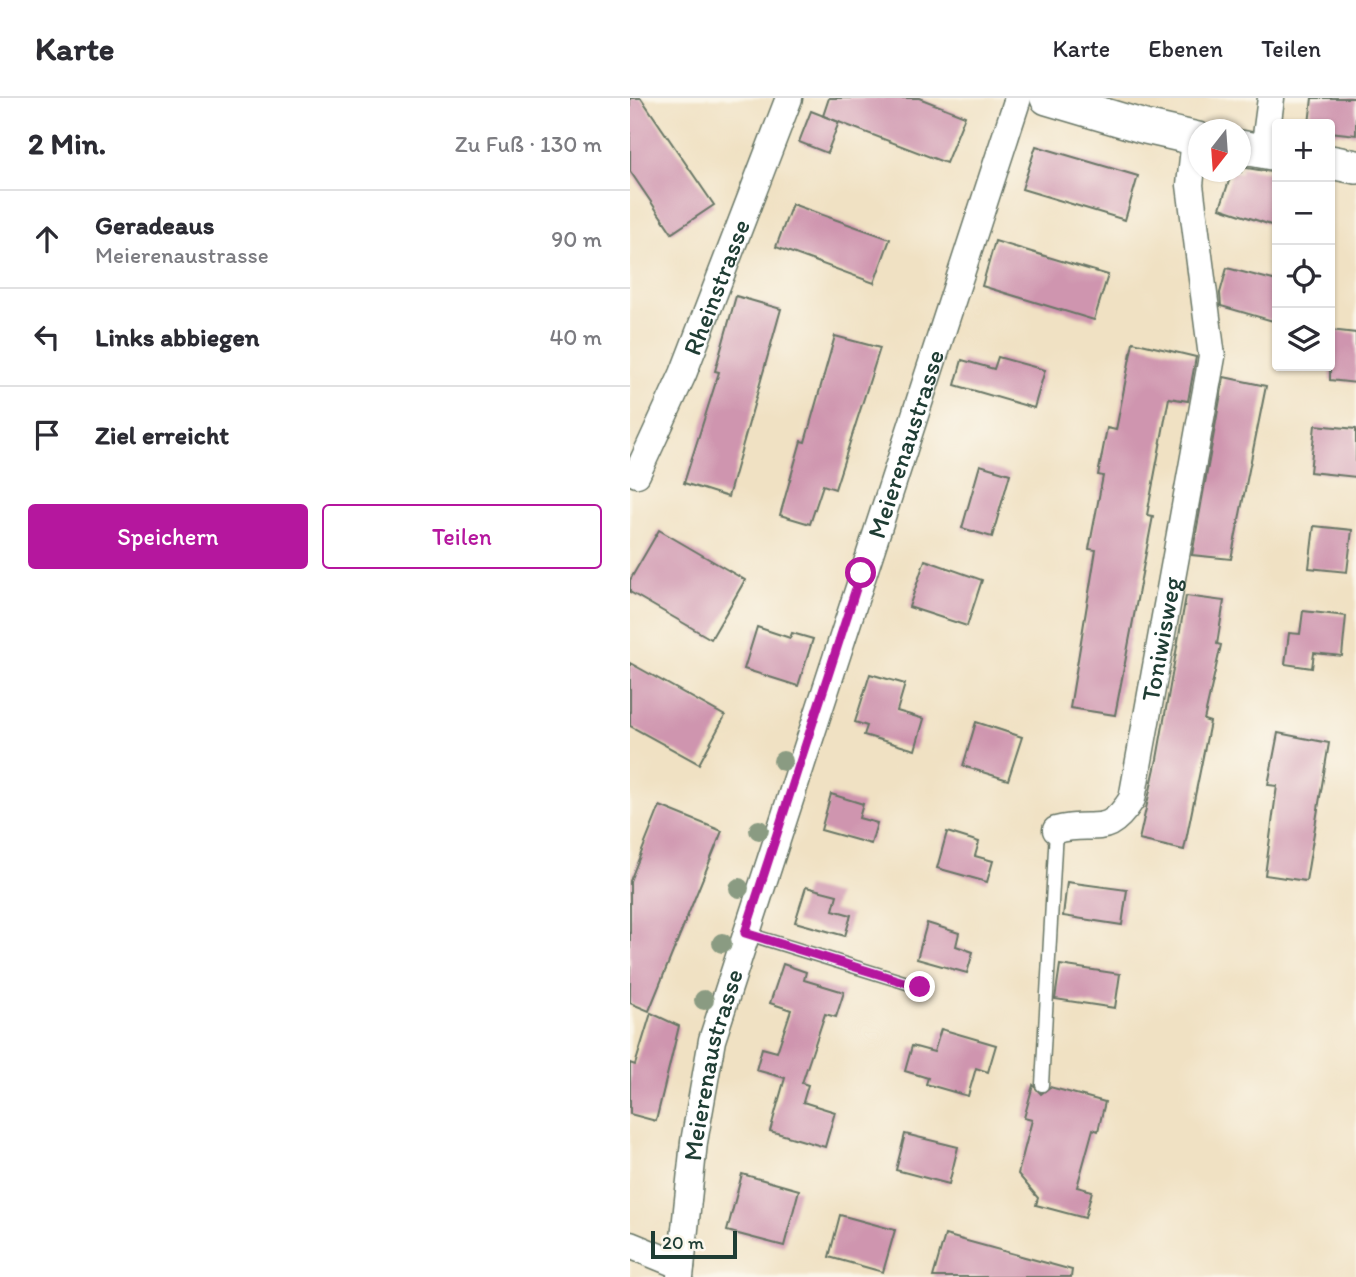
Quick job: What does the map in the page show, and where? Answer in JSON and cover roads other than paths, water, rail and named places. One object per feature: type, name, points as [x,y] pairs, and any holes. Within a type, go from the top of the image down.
[{"type":"street","name":"Rheinstrasse","points":[[637,474],[683,374],[789,98]]},
{"type":"street","name":"Meierenaustrasse","points":[[681,1272],[694,1142],[712,1040],[1018,98]]},
{"type":"street","points":[[1046,98],[1188,137]]},
{"type":"street","points":[[1261,151],[1271,98]]},
{"type":"street","points":[[1335,163],[1356,167]]},
{"type":"street","name":"Toniwisweg","points":[[1056,830],[1071,826],[1098,827],[1119,820],[1132,799],[1212,357],[1190,182]]},
{"type":"street","points":[[630,1245],[681,1272]]},
{"type":"lane","name":"Toniwisweg","points":[[1042,1085],[1056,830]]},
{"type":"lane","points":[[745,933],[920,987]]}]
